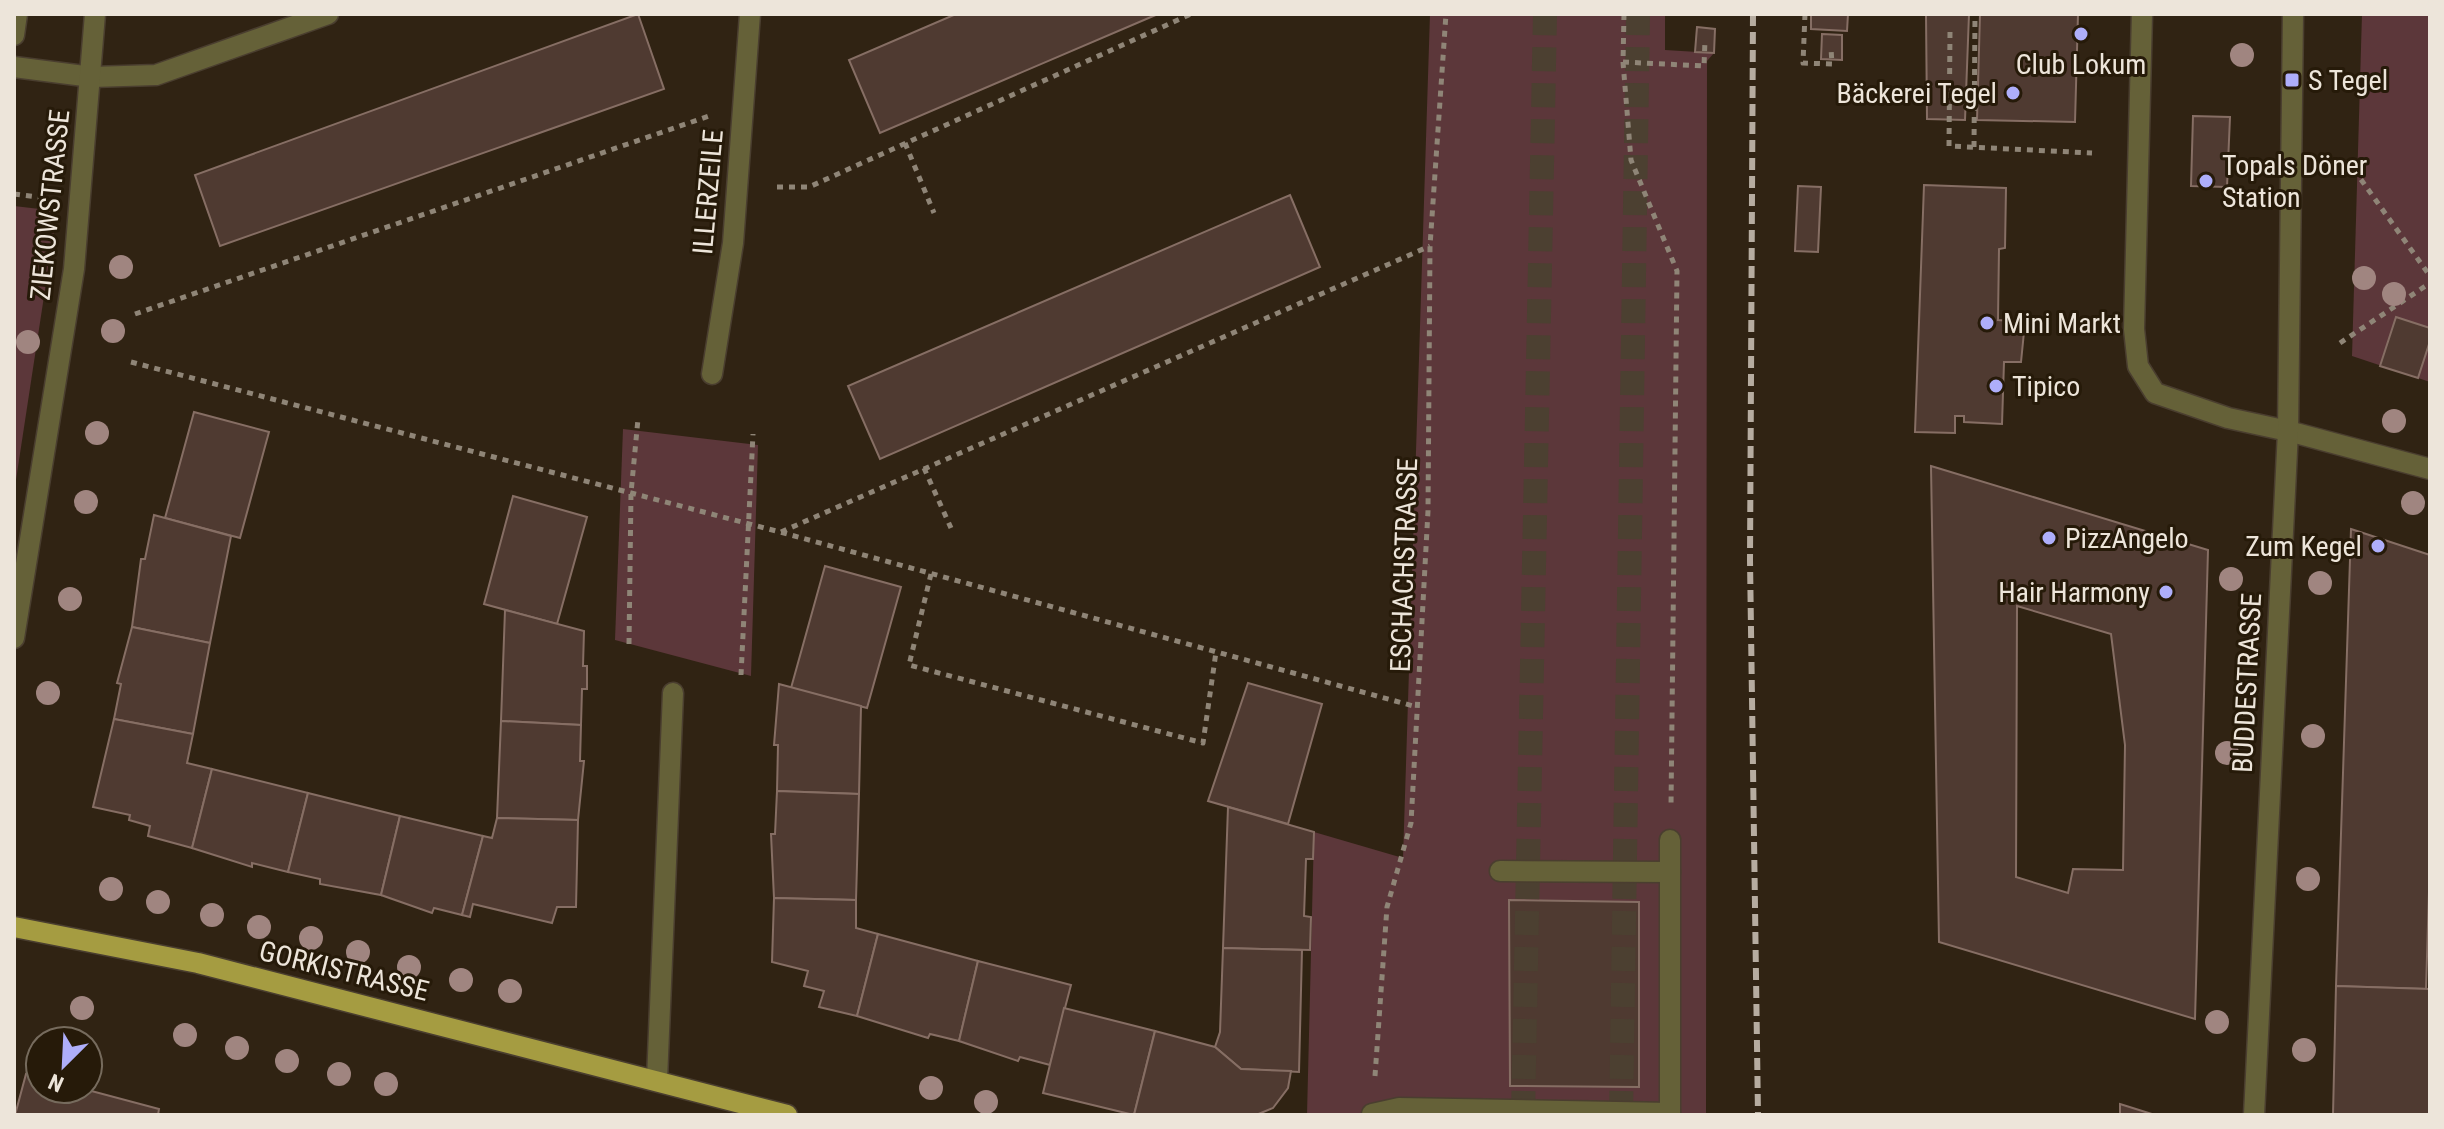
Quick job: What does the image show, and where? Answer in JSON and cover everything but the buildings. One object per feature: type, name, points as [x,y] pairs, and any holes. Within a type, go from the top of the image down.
[{"type":"main road","name":"GORKISTRASSE","points":[[14,927],[198,963],[787,1115]]},
{"type":"street","points":[[14,35],[17,14]]},
{"type":"street","name":"ZIEKOWSTRASSE","points":[[14,638],[74,269],[95,14]]},
{"type":"street","points":[[14,67],[92,77],[156,75],[328,14]]},
{"type":"street","name":"ILLERZEILE","points":[[712,374],[733,243],[750,14]]},
{"type":"street","points":[[2142,14],[2134,329],[2138,366],[2155,393],[2228,418],[2430,469]]},
{"type":"street","name":"BUDDESTRASSE","points":[[2254,1115],[2288,431],[2293,14]]},
{"type":"street","points":[[657,1080],[673,693]]},
{"type":"street","points":[[1372,1114],[1399,1108],[1670,1114],[1670,840]]},
{"type":"street","points":[[1500,871],[1670,872]]},
{"type":"path","points":[[777,187],[809,187],[1191,14]]},
{"type":"path","name":"ESCHACHSTRASSE","points":[[1372,1114],[1387,907],[1411,823],[1428,511],[1430,246],[1446,14]]},
{"type":"path","points":[[1624,14],[1623,62],[1631,160],[1677,271],[1670,840]]},
{"type":"path","points":[[1805,14],[1803,63],[1832,64],[1831,48]]},
{"type":"path","points":[[1974,147],[1975,14]]},
{"type":"path","points":[[1950,32],[1949,146],[2092,153]]},
{"type":"path","points":[[1623,62],[1704,66],[1705,40]]},
{"type":"path","points":[[135,314],[717,112]]},
{"type":"path","points":[[905,143],[934,213]]},
{"type":"path","points":[[2347,160],[2430,276]]},
{"type":"path","points":[[14,194],[58,199]]},
{"type":"path","points":[[780,532],[1430,246]]},
{"type":"path","points":[[2340,343],[2430,283]]},
{"type":"path","points":[[131,362],[780,532],[1417,707]]},
{"type":"path","points":[[629,644],[631,493],[638,419]]},
{"type":"path","points":[[741,675],[753,434]]},
{"type":"path","points":[[924,468],[951,528]]},
{"type":"path","points":[[931,574],[909,665],[1203,743],[1216,652]]},
{"type":"shaded area","points":[[1430,14],[1665,14],[1665,50],[1714,53],[1707,61],[1706,1115],[1307,1115],[1314,832],[1403,858]],"holes":[[[1509,900],[1639,902],[1639,1087],[1510,1085]]]},
{"type":"shaded area","points":[[2362,14],[2430,14],[2430,382],[2352,356]]},
{"type":"shaded area","points":[[14,206],[57,211],[14,493]]},
{"type":"shaded area","points":[[623,429],[758,445],[751,676],[615,640]]},
{"type":"tunnel","points":[[1523,1115],[1545,14]]},
{"type":"tunnel","points":[[1621,1115],[1638,14]]},
{"type":"railway","points":[[1753,14],[1750,560],[1758,1115]]},
{"type":"place","name":"Club Lokum","points":[[2081,34]]},
{"type":"place","name":"S Tegel","points":[[2292,80]]},
{"type":"place","name":"Bäckerei Tegel","points":[[2013,93]]},
{"type":"place","name":"Topals Döner Station","points":[[2206,181]]},
{"type":"place","name":"Mini Markt","points":[[1987,323]]},
{"type":"place","name":"Tipico","points":[[1996,386]]},
{"type":"place","name":"PizzAngelo","points":[[2049,538]]},
{"type":"place","name":"Zum Kegel","points":[[2378,546]]},
{"type":"place","name":"Hair Harmony","points":[[2166,592]]}]
